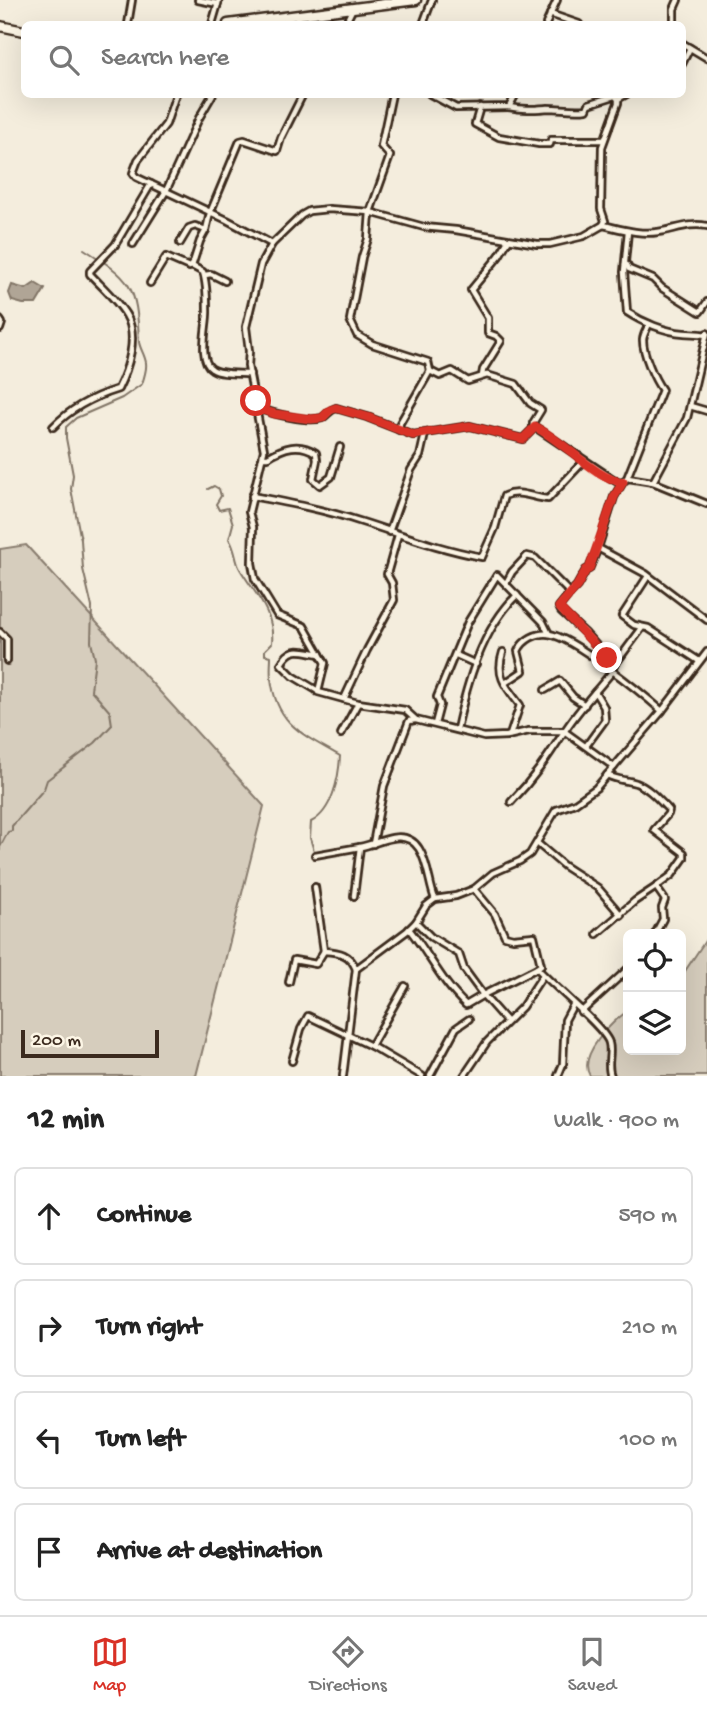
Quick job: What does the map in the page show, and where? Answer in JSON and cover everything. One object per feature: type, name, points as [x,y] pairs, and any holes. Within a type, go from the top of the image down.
[{"type":"highway","points":[[257,21],[416,0]]},
{"type":"highway","points":[[0,26],[21,30]]},
{"type":"street","points":[[128,21],[132,0]]},
{"type":"street","points":[[198,0],[218,2],[213,21]]},
{"type":"street","points":[[424,21],[432,0]]},
{"type":"street","points":[[547,21],[557,0]]},
{"type":"street","points":[[674,21],[674,9],[678,0]]},
{"type":"street","points":[[347,21],[354,7]]},
{"type":"street","points":[[550,14],[570,21]]},
{"type":"street","points":[[686,46],[707,58]]},
{"type":"street","points":[[686,56],[690,48]]},
{"type":"street","points":[[175,98],[166,124],[138,160],[133,173],[135,177],[272,244]]},
{"type":"street","points":[[134,244],[166,191],[211,98]]},
{"type":"street","points":[[192,266],[210,213],[240,141],[277,152],[301,98]]},
{"type":"street","points":[[391,98],[381,146],[390,156],[370,212],[368,239],[350,320],[357,335],[372,344],[428,362],[430,372],[400,423],[399,430]]},
{"type":"street","points":[[437,98],[456,108],[549,108],[572,111],[587,109],[589,104],[608,98]]},
{"type":"street","points":[[509,107],[514,98]]},
{"type":"street","points":[[318,692],[325,663],[304,626],[276,615],[255,579],[252,563],[253,527],[249,512],[264,457],[264,443],[250,374],[246,327],[261,264],[272,244],[285,230],[309,211],[329,209],[370,212],[424,227],[508,240],[551,244],[584,236],[603,225],[605,220],[601,209],[604,140],[617,109],[615,98]]},
{"type":"street","points":[[480,107],[475,124],[499,137],[539,145],[550,144],[551,140],[604,140]]},
{"type":"street","points":[[52,428],[77,406],[118,389],[127,371],[132,331],[127,316],[90,274],[115,245],[150,184]]},
{"type":"street","points":[[603,225],[628,231],[656,233],[699,224],[707,226]]},
{"type":"street","points":[[180,243],[189,228],[195,226],[206,230]]},
{"type":"street","points":[[628,231],[625,262],[626,312],[649,324],[684,333],[706,334],[687,418],[653,482]]},
{"type":"street","points":[[482,376],[501,341],[488,333],[488,318],[471,290],[499,256],[508,240]]},
{"type":"street","points":[[149,284],[166,257],[225,281]]},
{"type":"street","points":[[625,262],[629,269],[653,279],[692,309],[700,312],[707,302]]},
{"type":"street","points":[[205,275],[207,311],[204,344],[207,365],[213,370],[250,374]]},
{"type":"street","points":[[0,320],[0,329]]},
{"type":"street","points":[[612,669],[586,634],[559,607],[589,569],[614,497],[625,480],[662,390],[654,378],[644,350],[643,338],[649,324]]},
{"type":"street","points":[[257,408],[275,414],[311,419],[322,418],[336,408],[413,435],[470,426],[523,439],[533,427],[541,410],[530,403],[516,384],[494,376],[482,376],[467,381],[452,372],[440,376],[430,372]]},
{"type":"street","points":[[690,406],[707,411]]},
{"type":"street","points":[[533,427],[616,481],[653,482],[707,504]]},
{"type":"street","points":[[389,532],[411,470],[420,456],[426,433]]},
{"type":"street","points":[[264,457],[286,447],[304,446],[316,453],[313,479],[320,485],[331,477],[340,447]]},
{"type":"street","points":[[252,496],[323,511],[420,543],[482,557],[506,494],[548,499],[584,461]]},
{"type":"street","points":[[344,699],[394,600],[392,583],[387,574],[397,535]]},
{"type":"street","points":[[598,548],[648,576],[707,620]]},
{"type":"street","points":[[505,584],[519,564],[527,556],[531,556],[570,593]]},
{"type":"street","points":[[435,724],[440,705],[437,697],[468,622],[496,575],[543,622],[549,634]]},
{"type":"street","points":[[648,576],[622,616],[634,625],[648,628],[699,661]]},
{"type":"street","points":[[457,729],[463,695],[491,629],[517,595]]},
{"type":"street","points":[[511,802],[552,754],[564,732],[642,628]]},
{"type":"street","points":[[0,632],[7,639],[7,662]]},
{"type":"street","points":[[505,682],[523,671],[518,651],[521,645],[536,635],[549,634],[612,669],[662,711]]},
{"type":"street","points":[[320,654],[294,650],[286,655],[281,664],[293,676],[318,692],[358,703],[405,710],[416,720]]},
{"type":"street","points":[[503,652],[499,665],[500,674],[520,705],[510,735]]},
{"type":"street","points":[[356,969],[409,929],[426,906],[435,899],[456,896],[474,889],[494,873],[520,862],[530,854],[556,810],[575,803],[596,788],[662,711],[707,652]]},
{"type":"street","points":[[456,654],[476,664]]},
{"type":"street","points":[[545,690],[560,681],[573,697],[586,705]]},
{"type":"street","points":[[586,746],[605,720],[604,707],[595,692]]},
{"type":"street","points":[[341,734],[358,703]]},
{"type":"street","points":[[373,844],[389,768],[409,721],[435,724],[484,737],[529,731],[564,732],[614,767]]},
{"type":"street","points":[[597,934],[635,901],[672,875],[684,858],[684,853],[654,830],[669,810],[646,789],[607,775]]},
{"type":"street","points":[[315,855],[399,838],[408,839],[425,858],[429,886],[435,899]]},
{"type":"street","points":[[537,843],[564,866],[598,888],[621,915]]},
{"type":"street","points":[[354,896],[360,847]]},
{"type":"street","points":[[289,982],[294,960],[316,964],[324,951],[314,887]]},
{"type":"street","points":[[656,887],[665,900],[662,908],[663,919],[658,929]]},
{"type":"street","points":[[409,929],[428,952],[440,975],[466,1005],[541,965],[534,936],[505,936],[495,914],[474,889]]},
{"type":"street","points":[[416,922],[431,937],[458,954],[464,969],[506,1021]]},
{"type":"street","points":[[324,951],[346,955],[356,969],[343,1076]]},
{"type":"street","points":[[537,968],[573,1005],[601,1028],[609,1043],[611,1076]]},
{"type":"street","points":[[581,1012],[623,974]]},
{"type":"street","points":[[464,1076],[486,1042],[522,1007],[543,975]]},
{"type":"street","points":[[371,1046],[405,986]]},
{"type":"street","points":[[558,1076],[564,1064],[565,1020],[573,1005]]},
{"type":"street","points":[[292,1061],[308,1016],[371,1046],[422,1076]]},
{"type":"street","points":[[430,1076],[456,1028],[469,1018]]},
{"type":"shaded area","points":[[35,283],[45,289],[36,304],[12,301],[9,293],[12,285],[26,289]]},
{"type":"shaded area","points":[[26,545],[264,806],[196,1076],[0,1076],[0,549]]},
{"type":"shaded area","points":[[707,938],[707,1076],[590,1076],[587,1068],[592,1049],[623,1015],[623,1055],[686,1055],[686,970]]},
{"type":"waterway","points":[[0,847],[8,832],[12,831],[12,826],[44,789],[47,780],[95,743],[112,725],[110,712],[91,690],[95,659],[91,642],[92,607],[83,569],[81,540],[71,489],[73,475],[66,427],[76,418],[122,398],[142,384],[146,365],[139,342],[136,308],[128,285],[112,268],[84,249]]},
{"type":"waterway","points":[[208,489],[214,486],[219,489],[221,496],[216,504],[219,510],[228,508],[233,524],[229,539],[238,566],[267,612],[272,643],[265,650],[265,655],[271,656],[271,678],[279,707],[294,727],[340,756],[333,794],[324,811],[311,822],[310,838],[314,851]]},
{"type":"route","points":[[256,401],[257,408],[275,414],[311,419],[322,418],[336,408],[413,435],[470,426],[523,439],[535,427],[595,469],[623,482],[614,497],[589,569],[559,607],[607,658]]}]
